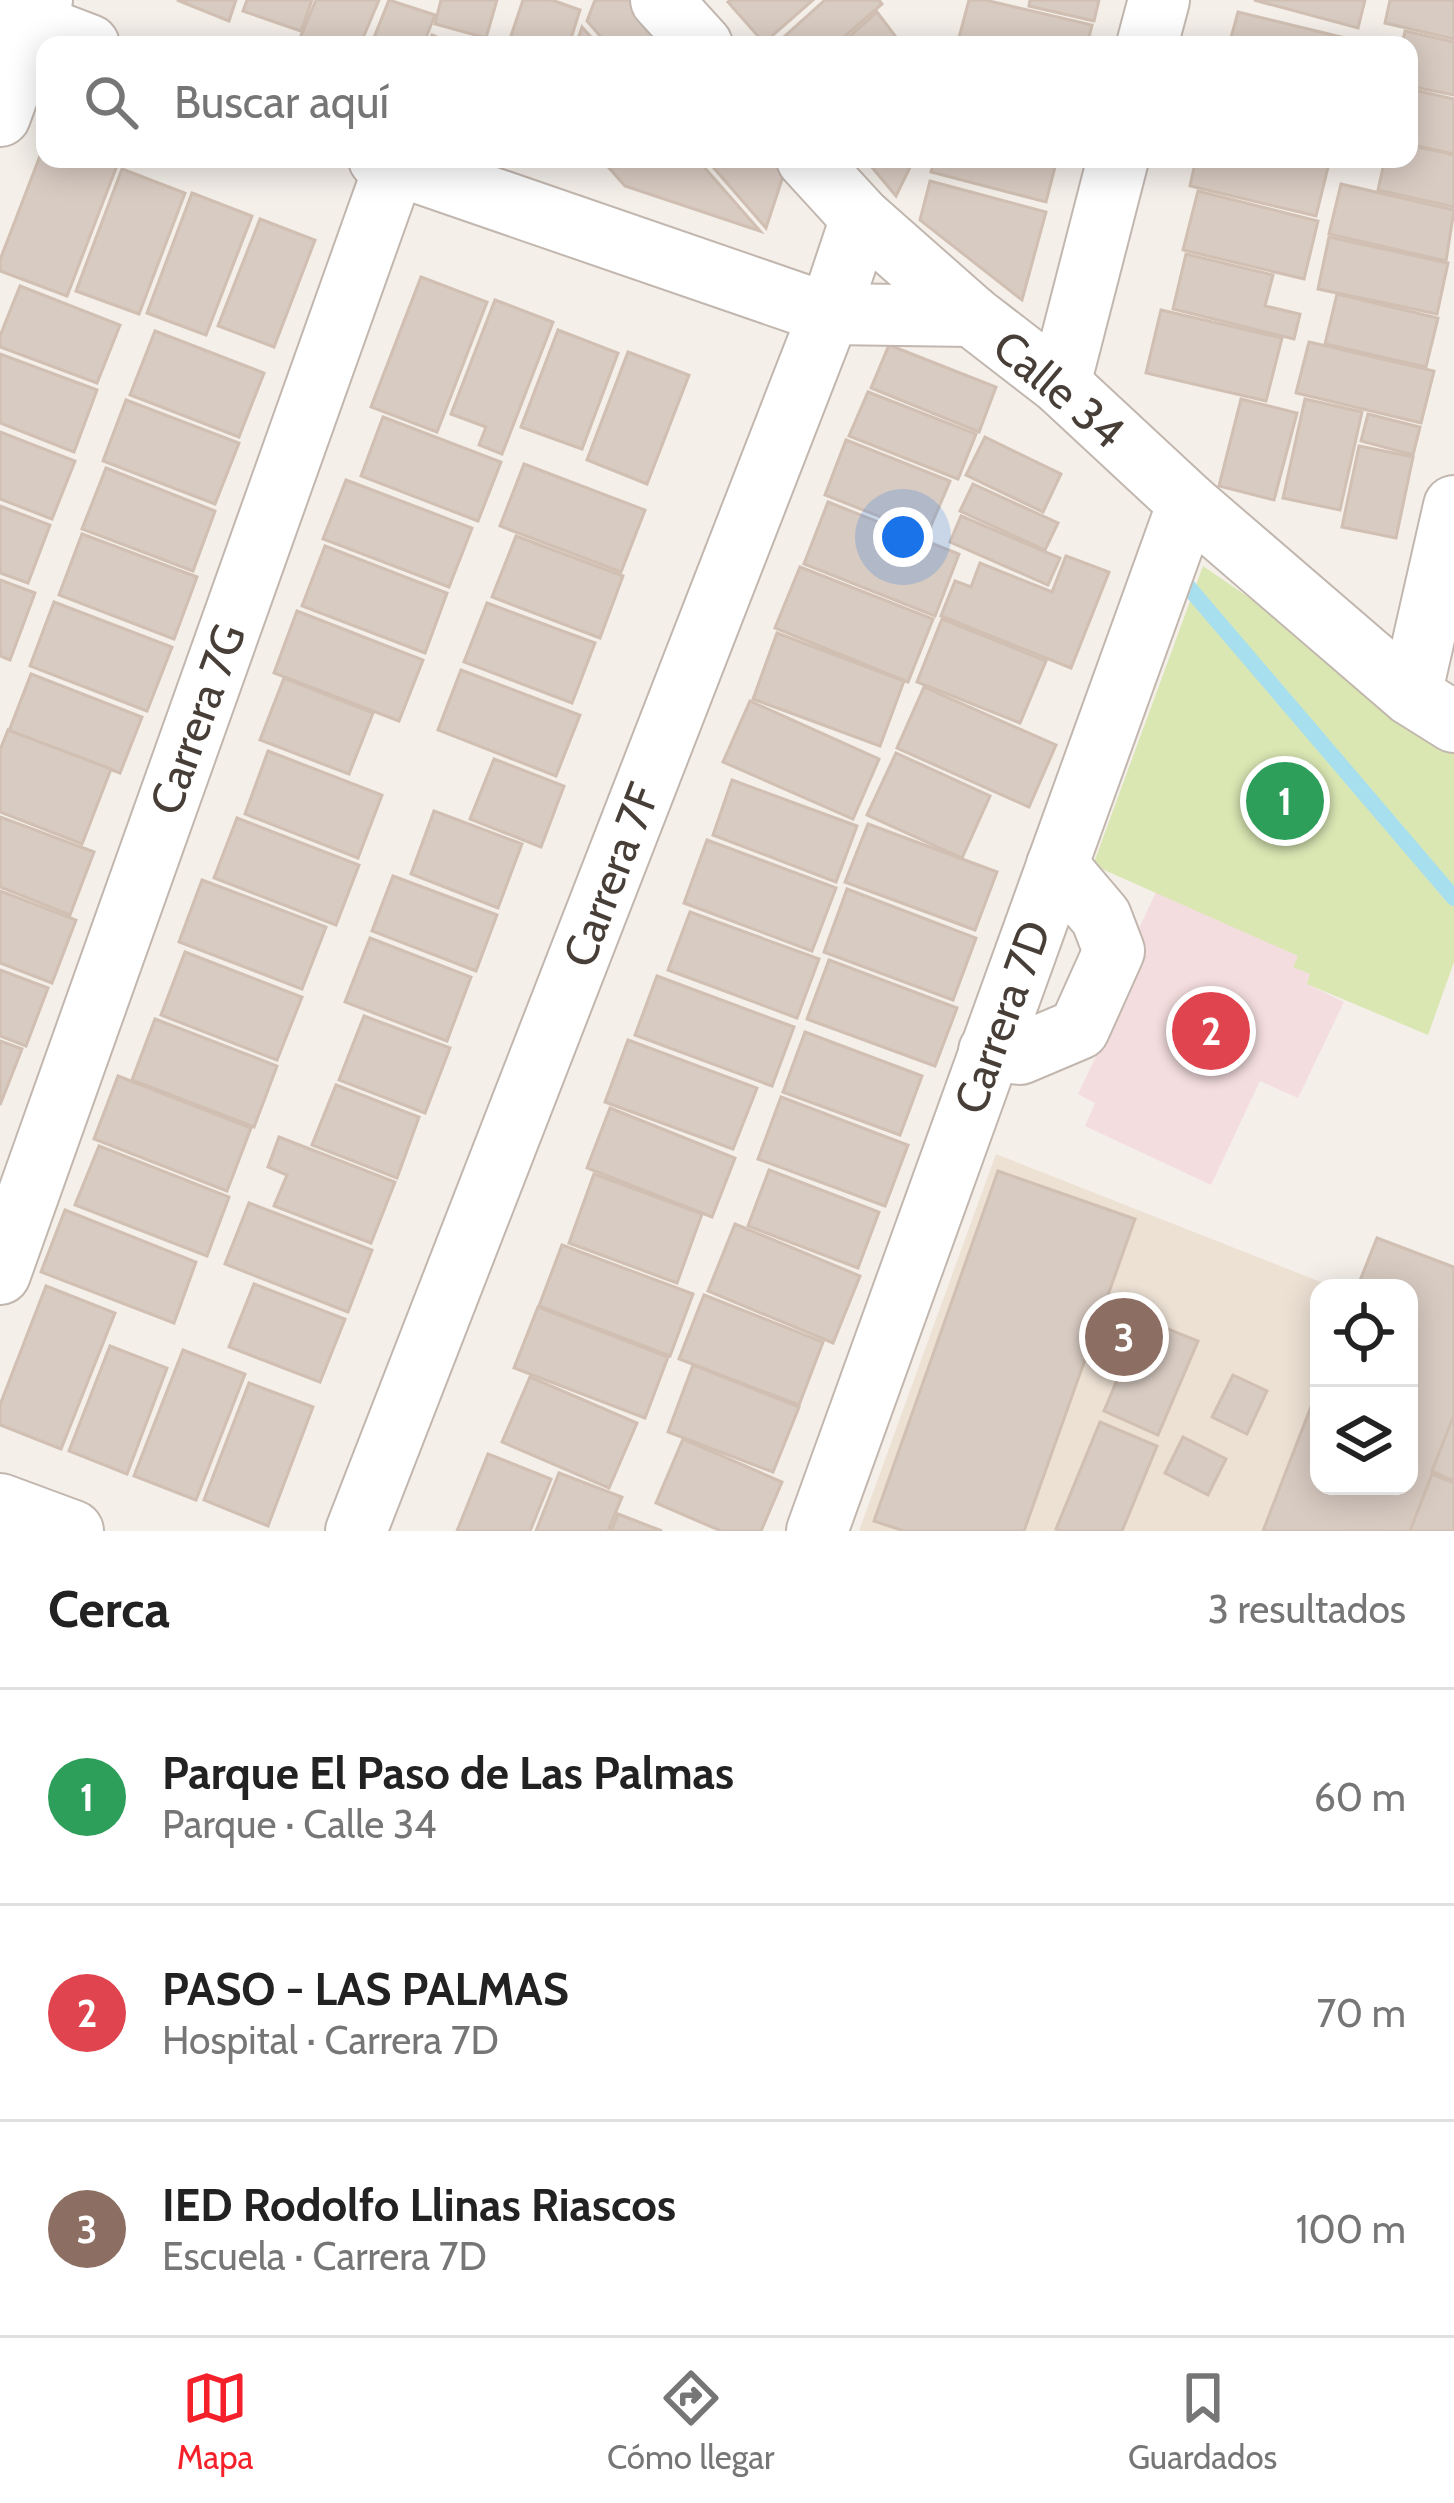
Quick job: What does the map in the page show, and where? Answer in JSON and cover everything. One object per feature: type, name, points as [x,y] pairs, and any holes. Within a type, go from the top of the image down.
[{"type":"street","points":[[661,0],[694,36]]},
{"type":"street","points":[[1149,36],[1159,0]]},
{"type":"street","points":[[0,116],[25,11],[72,36]]},
{"type":"street","name":"Carrera 7G","points":[[0,1274],[385,168]]},
{"type":"street","name":"Calle 34","points":[[404,168],[829,314],[972,316],[1060,384],[1188,503],[1432,709]]},
{"type":"street","points":[[815,168],[861,218],[972,316]]},
{"type":"street","points":[[1060,384],[1116,168]]},
{"type":"street","name":"Carrera 7F","points":[[356,1531],[829,314],[861,218]]},
{"type":"street","name":"Carrera 7D","points":[[817,1531],[1188,503]]},
{"type":"street","points":[[1432,709],[1454,506]]},
{"type":"street","points":[[989,1052],[1020,1054],[1079,1029],[1114,951],[1101,917],[1057,865]]},
{"type":"street","points":[[0,1504],[74,1531]]},
{"type":"shaded area","points":[[1157,890],[1299,956],[1311,974],[1307,984],[1344,1002],[1298,1098],[1260,1081],[1211,1185],[1085,1126],[1095,1103],[1078,1094],[1099,1050],[1122,964]]},
{"type":"shaded area","points":[[996,1154],[1313,1279],[1310,1409],[1263,1531],[859,1531]]},
{"type":"green space","points":[[1203,566],[1454,738],[1454,962],[1428,1035],[1307,984],[1310,974],[1293,967],[1298,956],[1093,865]]},
{"type":"building","points":[[177,0],[236,0],[229,21]]},
{"type":"building","points":[[247,0],[312,0],[301,31],[243,11]]},
{"type":"building","points":[[316,0],[379,0],[364,36],[301,36]]},
{"type":"building","points":[[389,0],[435,15],[427,36],[375,36]]},
{"type":"building","points":[[441,0],[497,0],[487,36],[435,24]]},
{"type":"building","points":[[523,0],[552,0],[580,10],[572,36],[511,36]]},
{"type":"building","points":[[595,0],[640,0],[671,36],[600,36],[587,21]]},
{"type":"building","points":[[813,0],[772,36],[758,36],[728,2]]},
{"type":"building","points":[[825,0],[879,0],[882,4],[845,36],[785,36]]},
{"type":"building","points":[[969,0],[1092,25],[1089,36],[959,36]]},
{"type":"building","points":[[1030,0],[1099,0],[1094,21],[1029,6]]},
{"type":"building","points":[[1254,0],[1365,0],[1358,28]]},
{"type":"building","points":[[1390,0],[1454,0],[1454,39],[1385,23]]},
{"type":"building","points":[[877,12],[895,36],[850,36]]},
{"type":"building","points":[[1238,12],[1337,36],[1231,36]]},
{"type":"building","points":[[1405,31],[1454,42],[1454,95],[1418,88],[1418,36],[1404,36]]},
{"type":"building","points":[[1418,91],[1454,99],[1454,154],[1418,146]]},
{"type":"building","points":[[1418,147],[1454,155],[1454,207],[1378,190],[1383,168],[1418,168]]},
{"type":"building","points":[[36,166],[116,168],[67,296],[0,271]]},
{"type":"building","points":[[609,168],[705,168],[760,231],[625,186]]},
{"type":"building","points":[[714,168],[786,168],[766,228]]},
{"type":"building","points":[[873,168],[910,168],[896,196]]},
{"type":"building","points":[[932,168],[1055,168],[1046,202],[931,172]]},
{"type":"building","points":[[1194,168],[1328,168],[1316,216],[1190,186]]},
{"type":"building","points":[[122,169],[185,193],[139,314],[76,291]]},
{"type":"building","points":[[930,181],[1046,212],[1022,300],[920,220]]},
{"type":"building","points":[[1341,184],[1454,210],[1446,261],[1329,234]]},
{"type":"building","points":[[1198,191],[1318,221],[1304,279],[1183,250]]},
{"type":"building","points":[[192,193],[252,216],[206,335],[147,313]]},
{"type":"building","points":[[260,219],[315,240],[274,347],[218,326]]},
{"type":"building","points":[[1329,237],[1448,263],[1437,314],[1318,289]]},
{"type":"building","points":[[1186,254],[1273,275],[1265,306],[1300,314],[1294,339],[1173,309]]},
{"type":"building","points":[[421,277],[487,302],[437,432],[371,407]]},
{"type":"building","points":[[20,286],[120,325],[97,383],[0,347]]},
{"type":"building","points":[[1337,294],[1438,318],[1426,367],[1325,344]]},
{"type":"building","points":[[495,300],[553,322],[502,454],[479,445],[486,427],[451,414]]},
{"type":"building","points":[[1161,310],[1282,338],[1266,401],[1146,373]]},
{"type":"building","points":[[558,330],[618,353],[582,449],[521,427]]},
{"type":"building","points":[[155,331],[264,373],[239,437],[130,395]]},
{"type":"building","points":[[1309,342],[1434,371],[1421,423],[1296,393]]},
{"type":"building","points":[[889,345],[996,387],[979,432],[871,388]]},
{"type":"building","points":[[628,352],[689,375],[647,484],[587,460]]},
{"type":"building","points":[[0,354],[97,390],[74,452],[0,423]]},
{"type":"building","points":[[868,392],[976,434],[958,479],[849,436]]},
{"type":"building","points":[[1241,399],[1297,413],[1274,500],[1219,486]]},
{"type":"building","points":[[1305,399],[1362,412],[1340,510],[1283,498]]},
{"type":"building","points":[[126,400],[239,443],[215,504],[103,461]]},
{"type":"building","points":[[1368,414],[1420,427],[1413,455],[1361,441]]},
{"type":"building","points":[[383,417],[501,462],[478,521],[361,476]]},
{"type":"building","points":[[0,432],[75,461],[52,519],[0,499]]},
{"type":"building","points":[[985,437],[1061,474],[1043,512],[966,475]]},
{"type":"building","points":[[846,440],[950,481],[927,535],[825,495]]},
{"type":"building","points":[[1359,446],[1413,457],[1396,538],[1342,527]]},
{"type":"building","points":[[524,464],[645,510],[621,572],[500,526]]},
{"type":"building","points":[[106,468],[215,511],[193,571],[82,529]]},
{"type":"building","points":[[346,480],[472,528],[449,587],[323,539]]},
{"type":"building","points":[[973,484],[1058,523],[1045,550],[960,511]]},
{"type":"building","points":[[828,502],[959,554],[935,616],[804,564]]},
{"type":"building","points":[[0,506],[50,525],[28,583],[0,573]]},
{"type":"building","points":[[961,516],[1060,558],[1048,585],[950,542]]},
{"type":"building","points":[[82,534],[197,577],[174,639],[59,595]]},
{"type":"building","points":[[516,536],[623,576],[600,638],[492,597]]},
{"type":"building","points":[[325,546],[447,593],[425,653],[302,606]]},
{"type":"building","points":[[1066,556],[1109,572],[1071,668],[941,616],[955,581],[971,587],[980,563],[1052,592]]},
{"type":"building","points":[[800,567],[933,619],[908,682],[775,628]]},
{"type":"building","points":[[0,580],[35,593],[10,660],[0,656]]},
{"type":"building","points":[[54,602],[172,647],[147,711],[30,666]]},
{"type":"building","points":[[487,603],[595,643],[572,703],[464,662]]},
{"type":"building","points":[[297,611],[423,660],[399,721],[274,673]]},
{"type":"building","points":[[942,619],[1046,661],[1020,723],[917,682]]},
{"type":"building","points":[[777,633],[904,681],[880,746],[753,699]]},
{"type":"building","points":[[461,670],[580,715],[556,776],[438,730]]},
{"type":"building","points":[[31,674],[142,717],[120,773],[9,731]]},
{"type":"building","points":[[284,678],[373,713],[349,774],[260,740]]},
{"type":"building","points":[[924,687],[1056,745],[1029,807],[897,748]]},
{"type":"building","points":[[750,701],[879,759],[853,819],[723,762]]},
{"type":"building","points":[[8,730],[111,769],[82,844],[0,812],[0,750]]},
{"type":"building","points":[[268,751],[382,795],[358,858],[245,814]]},
{"type":"building","points":[[896,753],[990,796],[962,858],[867,815]]},
{"type":"building","points":[[494,759],[564,786],[541,847],[470,819]]},
{"type":"building","points":[[732,780],[857,826],[836,882],[713,835]]},
{"type":"building","points":[[434,811],[522,844],[498,908],[411,874]]},
{"type":"building","points":[[0,817],[94,852],[70,915],[0,887]]},
{"type":"building","points":[[237,818],[359,865],[336,925],[214,878]]},
{"type":"building","points":[[868,824],[997,872],[975,930],[845,882]]},
{"type":"building","points":[[707,840],[836,888],[812,951],[684,903]]},
{"type":"building","points":[[393,876],[497,915],[476,971],[372,931]]},
{"type":"building","points":[[202,880],[326,927],[302,989],[179,942]]},
{"type":"building","points":[[847,889],[976,938],[953,1000],[824,952]]},
{"type":"building","points":[[0,891],[76,920],[52,983],[0,963]]},
{"type":"building","points":[[690,912],[819,959],[797,1018],[668,970]]},
{"type":"building","points":[[370,938],[471,977],[447,1041],[345,1002]]},
{"type":"building","points":[[185,952],[302,997],[277,1060],[161,1015]]},
{"type":"building","points":[[829,960],[957,1008],[935,1066],[807,1019]]},
{"type":"building","points":[[0,970],[48,988],[26,1046],[0,1036]]},
{"type":"building","points":[[657,976],[794,1027],[772,1086],[635,1035]]},
{"type":"building","points":[[364,1016],[450,1048],[425,1113],[339,1080]]},
{"type":"building","points":[[155,1019],[277,1066],[254,1127],[132,1080]]},
{"type":"building","points":[[805,1032],[922,1076],[900,1135],[783,1092]]},
{"type":"building","points":[[628,1040],[757,1088],[733,1149],[605,1102]]},
{"type":"building","points":[[0,1041],[22,1049],[0,1105]]},
{"type":"building","points":[[118,1076],[251,1128],[227,1191],[94,1139]]},
{"type":"building","points":[[336,1085],[419,1117],[397,1178],[312,1145]]},
{"type":"building","points":[[781,1097],[908,1145],[885,1206],[758,1159]]},
{"type":"building","points":[[610,1108],[735,1158],[712,1217],[587,1168]]},
{"type":"building","points":[[279,1137],[395,1182],[371,1243],[274,1206],[287,1175],[268,1167]]},
{"type":"building","points":[[99,1146],[229,1197],[207,1256],[75,1205]]},
{"type":"building","points":[[769,1170],[879,1212],[858,1268],[748,1226]]},
{"type":"building","points":[[998,1171],[1135,1219],[1024,1531],[904,1531],[874,1521]]},
{"type":"building","points":[[594,1174],[702,1214],[677,1283],[569,1243]]},
{"type":"building","points":[[249,1203],[372,1250],[348,1312],[225,1264]]},
{"type":"building","points":[[65,1210],[196,1262],[174,1323],[41,1272]]},
{"type":"building","points":[[735,1224],[860,1276],[833,1343],[708,1291]]},
{"type":"building","points":[[1377,1238],[1454,1267],[1454,1531],[1263,1531],[1310,1409],[1310,1495],[1418,1495],[1418,1279],[1361,1279]]},
{"type":"building","points":[[562,1245],[693,1294],[670,1356],[539,1306]]},
{"type":"building","points":[[254,1284],[345,1319],[320,1382],[229,1347]]},
{"type":"building","points":[[46,1286],[115,1313],[61,1449],[0,1425],[0,1405]]},
{"type":"building","points":[[704,1295],[823,1342],[799,1405],[679,1359]]},
{"type":"building","points":[[538,1307],[668,1357],[645,1418],[514,1368]]},
{"type":"building","points":[[1143,1319],[1198,1341],[1158,1435],[1104,1411]]},
{"type":"building","points":[[110,1346],[167,1368],[127,1474],[69,1451]]},
{"type":"building","points":[[183,1350],[245,1374],[196,1500],[134,1476]]},
{"type":"building","points":[[693,1365],[799,1407],[773,1472],[668,1432]]},
{"type":"building","points":[[1233,1375],[1267,1391],[1247,1434],[1212,1417]]},
{"type":"building","points":[[530,1377],[637,1423],[609,1488],[502,1442]]},
{"type":"building","points":[[249,1383],[313,1407],[268,1526],[204,1500]]},
{"type":"building","points":[[1454,1415],[1454,1481],[1432,1471]]},
{"type":"building","points":[[1100,1422],[1157,1446],[1122,1531],[1056,1529]]},
{"type":"building","points":[[1183,1437],[1226,1459],[1208,1495],[1165,1473]]},
{"type":"building","points":[[683,1439],[782,1482],[761,1531],[721,1531],[656,1503]]},
{"type":"building","points":[[488,1454],[551,1479],[530,1531],[457,1531]]},
{"type":"building","points":[[559,1473],[622,1497],[608,1531],[536,1531]]},
{"type":"building","points":[[1432,1474],[1454,1483],[1454,1531],[1410,1531]]},
{"type":"building","points":[[618,1514],[662,1531],[611,1531]]},
{"type":"waterway","points":[[1178,575],[1454,898]]},
{"type":"place","name":"Parque El Paso de Las Palmas","points":[[1285,801]]},
{"type":"place","name":"PASO - LAS PALMAS","points":[[1211,1031]]},
{"type":"place","name":"IED Rodolfo Llinas Riascos","points":[[1124,1337]]}]
